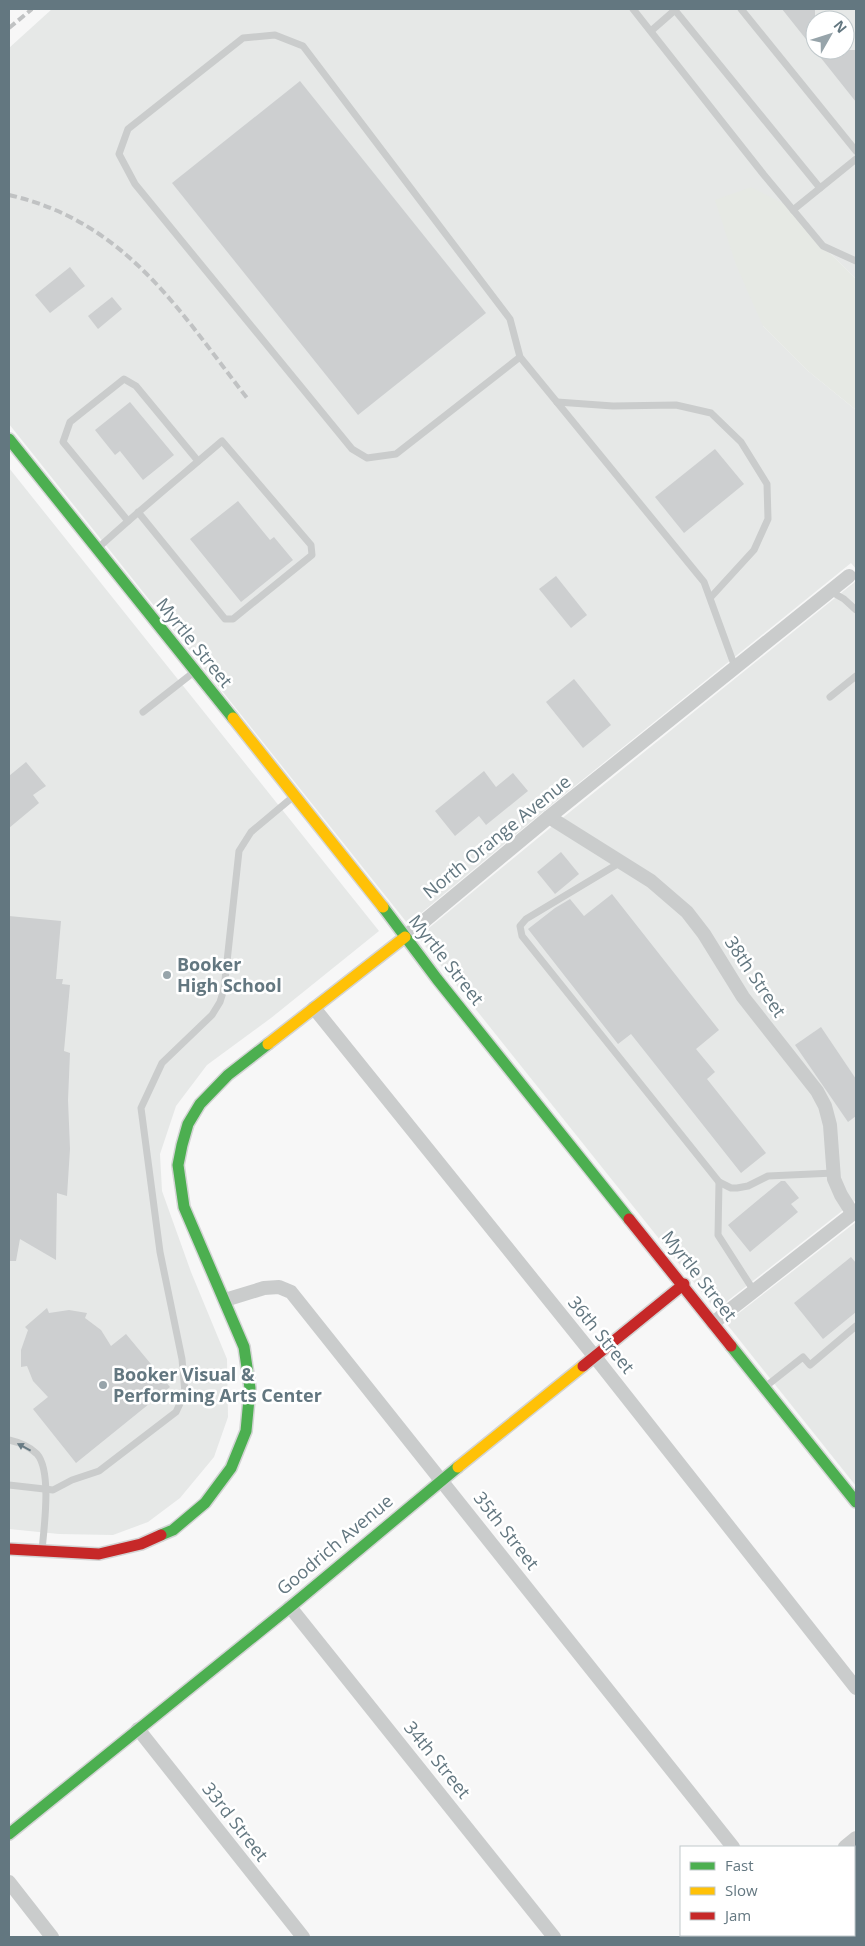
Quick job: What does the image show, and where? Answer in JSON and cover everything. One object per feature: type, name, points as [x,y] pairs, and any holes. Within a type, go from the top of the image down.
[{"type":"street","name":"Myrtle Street","points":[[9,439],[856,1502]]},
{"type":"street","name":"North Orange Avenue","points":[[9,1549],[99,1554],[141,1544],[173,1530],[205,1503],[230,1468],[246,1431],[250,1388],[244,1347],[184,1207],[178,1165],[188,1124],[200,1104],[234,1070],[405,937],[549,817],[849,576]]},
{"type":"street","name":"38th Street","points":[[549,817],[651,881],[687,912],[704,934],[743,997],[818,1091],[825,1106],[830,1125],[836,1186],[855,1212]]},
{"type":"street","name":"36th Street","points":[[314,1008],[595,1357],[856,1688]]},
{"type":"street","points":[[713,1322],[855,1212]]},
{"type":"street","name":"Goodrich Avenue","points":[[9,1834],[290,1607],[442,1480],[684,1284]]},
{"type":"street","name":"35th Street","points":[[225,1300],[264,1288],[279,1287],[291,1292],[733,1846]]},
{"type":"street","name":"34th Street","points":[[290,1607],[554,1937]]},
{"type":"street","name":"33rd Street","points":[[138,1729],[303,1937]]},
{"type":"street","points":[[846,1846],[856,1838]]},
{"type":"street","points":[[9,1882],[52,1937]]},
{"type":"lane","points":[[633,9],[823,246],[856,261]]},
{"type":"lane","points":[[651,32],[675,9],[820,188]]},
{"type":"lane","points":[[741,9],[856,150]]},
{"type":"lane","points":[[520,357],[396,454],[367,458],[352,449],[135,184],[119,154],[128,129],[243,38],[275,35],[304,46],[510,319],[520,357],[704,582],[735,667]]},
{"type":"lane","points":[[793,210],[856,159]]},
{"type":"lane","points":[[128,521],[63,442],[70,422],[124,379],[136,386],[198,461]]},
{"type":"lane","points":[[557,402],[613,406],[676,405],[710,413],[741,442],[767,484],[768,519],[754,550],[711,597]]},
{"type":"lane","points":[[96,549],[138,512],[222,441],[311,545],[312,555],[233,619],[225,619],[138,512]]},
{"type":"lane","points":[[830,591],[844,599],[856,610]]},
{"type":"lane","points":[[144,712],[195,671]]},
{"type":"lane","points":[[830,697],[856,676]]},
{"type":"lane","points":[[9,1485],[53,1490],[72,1480],[99,1471],[176,1412],[184,1393],[182,1359],[160,1252],[141,1108],[162,1063],[212,1015],[220,1002],[224,989],[239,851],[251,832],[294,796]]},
{"type":"lane","points":[[621,862],[534,913],[522,922],[520,931],[542,962],[719,1182],[731,1188],[737,1188],[748,1186],[768,1176],[834,1173]]},
{"type":"lane","points":[[719,1182],[718,1235],[754,1291]]},
{"type":"lane","points":[[765,1387],[803,1357],[810,1365],[856,1326]]},
{"type":"lane","points":[[9,1440],[26,1447],[38,1455],[44,1473],[46,1490],[42,1552]]},
{"type":"shaded area","points":[[52,9],[856,9],[856,279],[830,253],[763,326],[808,371],[856,410],[856,569],[851,563],[544,811],[408,924],[9,424],[9,48]]},
{"type":"shaded area","points":[[751,187],[794,209],[830,253],[856,279],[856,410],[808,371],[763,326],[736,265],[715,200]]},
{"type":"shaded area","name":"Booker High School","points":[[9,468],[379,931],[271,1018],[207,1065],[176,1106],[160,1154],[162,1191],[191,1272],[227,1359],[228,1417],[214,1457],[180,1498],[148,1522],[113,1535],[59,1534],[9,1529]]},
{"type":"shaded area","points":[[856,581],[856,1200],[716,1310],[418,937]]},
{"type":"shaded area","points":[[856,1222],[856,1486],[726,1323]]},
{"type":"shaded area","points":[[855,1866],[856,1937],[768,1937],[855,1936]]},
{"type":"building","points":[[782,9],[815,9],[805,10],[805,38]]},
{"type":"building","points":[[856,50],[856,102],[823,60],[855,60]]},
{"type":"building","points":[[300,81],[486,313],[358,415],[172,183]]},
{"type":"building","points":[[70,267],[85,286],[50,313],[35,295]]},
{"type":"building","points":[[112,297],[122,309],[98,329],[88,316]]},
{"type":"building","points":[[130,402],[174,455],[143,480],[120,451],[115,455],[95,430]]},
{"type":"building","points":[[715,449],[744,484],[684,533],[655,497]]},
{"type":"building","points":[[238,501],[270,540],[274,537],[293,560],[241,602],[190,539]]},
{"type":"building","points":[[556,576],[587,615],[571,628],[539,589]]},
{"type":"building","points":[[574,679],[611,725],[583,748],[546,702]]},
{"type":"building","points":[[26,762],[46,786],[33,795],[39,803],[9,828],[9,776]]},
{"type":"building","points":[[484,771],[496,787],[513,773],[528,791],[486,825],[479,816],[455,836],[435,811]]},
{"type":"building","points":[[561,852],[579,874],[555,894],[537,872]]},
{"type":"building","points":[[612,894],[719,1030],[696,1049],[715,1072],[707,1079],[766,1153],[741,1173],[631,1034],[618,1044],[528,929],[570,899],[584,916]]},
{"type":"building","points":[[9,916],[61,921],[56,979],[63,979],[62,984],[70,985],[64,1051],[70,1053],[68,1100],[70,1149],[67,1196],[57,1193],[56,1260],[20,1239],[16,1261],[9,1261]]},
{"type":"building","points":[[821,1027],[856,1079],[856,1116],[848,1122],[795,1045]]},
{"type":"building","points":[[781,1181],[785,1181],[799,1198],[791,1204],[798,1212],[750,1252],[728,1225]]},
{"type":"building","points":[[851,1257],[856,1263],[856,1312],[823,1339],[794,1303]]},
{"type":"building","name":"Booker Visual & Performing Arts Center","points":[[47,1308],[49,1313],[69,1310],[87,1313],[85,1318],[101,1330],[111,1346],[126,1334],[170,1387],[76,1463],[33,1409],[48,1397],[33,1381],[27,1366],[21,1367],[21,1350],[28,1330],[25,1327]]},
{"type":"railway","points":[[9,28],[32,9]]},
{"type":"railway","points":[[9,195],[50,208],[86,226],[118,248],[146,273],[172,302],[247,398]]},
{"type":"traffic: fast","points":[[9,439],[233,718]]},
{"type":"traffic: fast","points":[[383,907],[437,979],[629,1219]]},
{"type":"traffic: fast","points":[[161,1535],[173,1530],[205,1503],[231,1468],[246,1431],[250,1388],[244,1347],[184,1207],[178,1165],[182,1145],[188,1124],[200,1104],[228,1075],[268,1044]]},
{"type":"traffic: fast","points":[[731,1346],[856,1502]]},
{"type":"traffic: fast","points":[[9,1834],[290,1607],[458,1467]]},
{"type":"traffic: slow","points":[[233,718],[383,907]]},
{"type":"traffic: slow","points":[[268,1044],[405,937]]},
{"type":"traffic: slow","points":[[458,1467],[583,1366]]},
{"type":"traffic: jam","points":[[629,1219],[731,1346]]},
{"type":"traffic: jam","points":[[583,1366],[684,1284]]},
{"type":"traffic: jam","points":[[9,1549],[99,1554],[141,1544],[161,1535]]},
{"type":"place","name":"Booker High School","points":[[167,975]]},
{"type":"place","name":"Booker Visual & Performing Arts Center","points":[[103,1385]]}]
